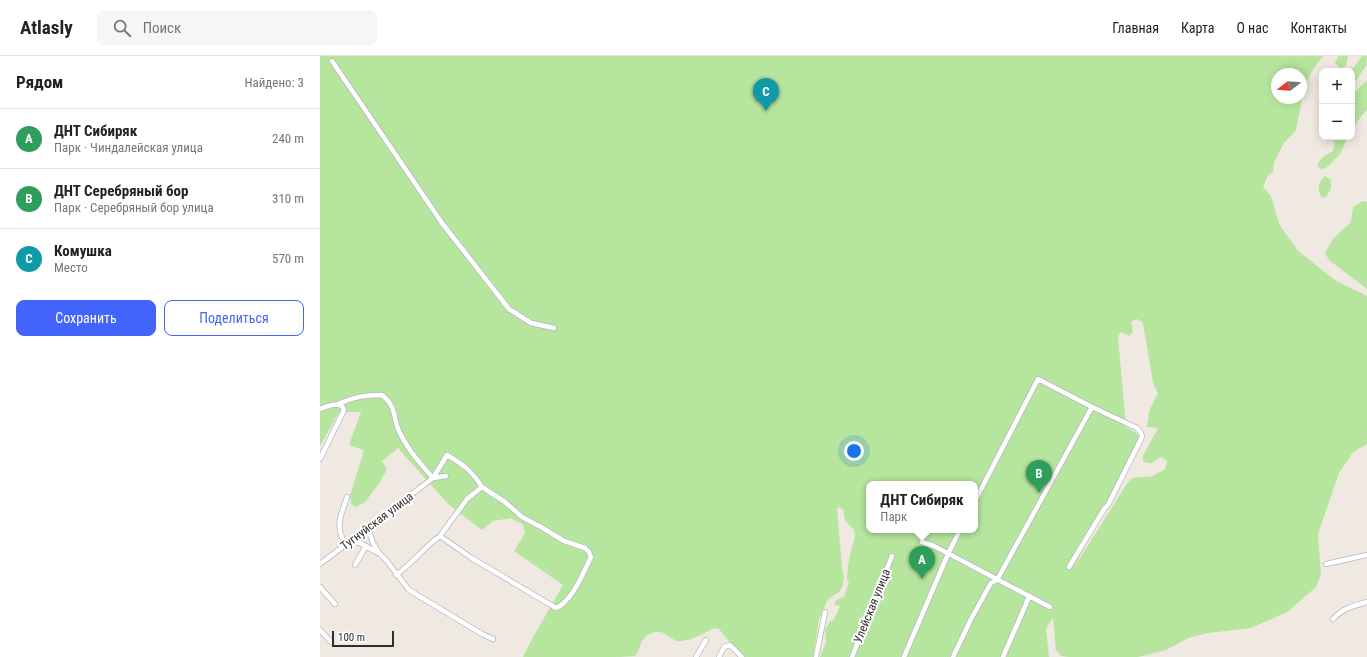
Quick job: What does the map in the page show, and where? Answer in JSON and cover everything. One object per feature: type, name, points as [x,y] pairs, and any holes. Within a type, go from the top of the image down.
[{"type":"street","points":[[332,61],[442,223],[509,310],[531,324],[554,328]]},
{"type":"street","points":[[978,495],[1038,379],[1137,428],[1142,437],[1108,504],[1069,567]]},
{"type":"street","points":[[320,409],[331,404],[338,404],[360,396],[382,395],[389,401],[394,412],[399,432],[405,443],[433,478]]},
{"type":"street","points":[[320,459],[344,410],[342,406],[338,404]]},
{"type":"street","points":[[953,657],[971,619],[991,583],[997,580],[1092,407]]},
{"type":"street","points":[[433,478],[447,455],[465,466],[473,473],[482,487],[522,517],[564,541],[584,548],[590,557],[580,580],[570,596],[560,607],[556,608],[470,557],[440,536]]},
{"type":"street","points":[[433,478],[446,476]]},
{"type":"street","name":"Тугнуйская улица","points":[[320,564],[433,478]]},
{"type":"street","points":[[396,575],[403,570],[422,550],[440,536],[467,499],[482,487]]},
{"type":"street","points":[[346,545],[340,536],[338,525],[347,497]]},
{"type":"street","points":[[368,528],[373,543],[380,554],[409,590],[482,634],[493,639]]},
{"type":"street","points":[[904,657],[958,533]]},
{"type":"street","points":[[351,541],[360,543],[380,554]]},
{"type":"street","points":[[922,542],[1050,607]]},
{"type":"street","points":[[355,565],[366,546]]},
{"type":"street","points":[[1326,564],[1367,555]]},
{"type":"street","name":"Улейская улица","points":[[852,657],[892,556]]},
{"type":"street","points":[[320,587],[335,604]]},
{"type":"street","points":[[1003,657],[1029,597]]},
{"type":"street","points":[[1332,619],[1340,611],[1367,602]]},
{"type":"street","points":[[816,657],[826,612]]},
{"type":"street","points":[[320,630],[332,642]]},
{"type":"street","points":[[696,657],[706,640]]},
{"type":"street","points":[[719,657],[724,647],[730,645],[742,656]]},
{"type":"green space","points":[[320,56],[1323,56],[1307,80],[1307,68],[1271,68],[1271,104],[1301,104],[1296,130],[1284,143],[1274,162],[1273,172],[1268,175],[1263,187],[1271,196],[1279,224],[1298,251],[1336,281],[1367,296],[1367,444],[1353,452],[1339,473],[1318,534],[1321,574],[1316,587],[1287,612],[1251,628],[1208,633],[1188,638],[1166,650],[1138,657],[1069,657],[1061,656],[1056,650],[1053,617],[1046,629],[1049,657],[820,657],[826,642],[825,630],[830,621],[834,620],[840,606],[834,605],[836,600],[844,597],[849,582],[847,581],[848,565],[855,536],[854,529],[845,520],[843,509],[837,507],[842,569],[844,576],[843,585],[839,592],[828,599],[819,619],[813,657],[742,657],[719,629],[714,628],[685,641],[674,640],[661,632],[649,634],[645,637],[634,656],[523,657],[563,585],[514,551],[525,533],[523,525],[511,518],[493,521],[482,530],[448,504],[398,448],[382,461],[387,469],[380,482],[365,502],[355,507],[351,503],[350,496],[364,450],[349,445],[361,412],[339,412],[320,446]],"holes":[[[1137,319],[1143,323],[1153,383],[1158,393],[1149,411],[1147,427],[1158,428],[1143,456],[1143,462],[1152,463],[1161,457],[1167,461],[1165,469],[1153,476],[1133,478],[1128,482],[1073,569],[1143,437],[1126,427],[1118,336],[1121,332],[1129,336],[1133,332],[1131,322]]]},
{"type":"green space","points":[[1338,56],[1348,56],[1346,65],[1342,68],[1340,68],[1335,63]]},
{"type":"green space","points":[[1362,56],[1367,56],[1366,66],[1355,82],[1355,68],[1353,68]]},
{"type":"green space","points":[[1367,80],[1367,110],[1355,126],[1355,104],[1355,92]]},
{"type":"green space","points":[[1332,140],[1346,140],[1341,153],[1326,168],[1319,169],[1318,163],[1323,157],[1333,151],[1335,143]]},
{"type":"green space","points":[[1325,176],[1331,180],[1331,189],[1326,197],[1322,198],[1319,192],[1319,184]]},
{"type":"green space","points":[[1362,201],[1367,202],[1367,289],[1329,260],[1325,253],[1333,239],[1351,222],[1353,207]]},
{"type":"place","name":"Комушка","points":[[766,111]]},
{"type":"place","name":"ДНТ Серебряный бор","points":[[1039,493]]},
{"type":"place","name":"ДНТ Сибиряк","points":[[922,579]]}]
